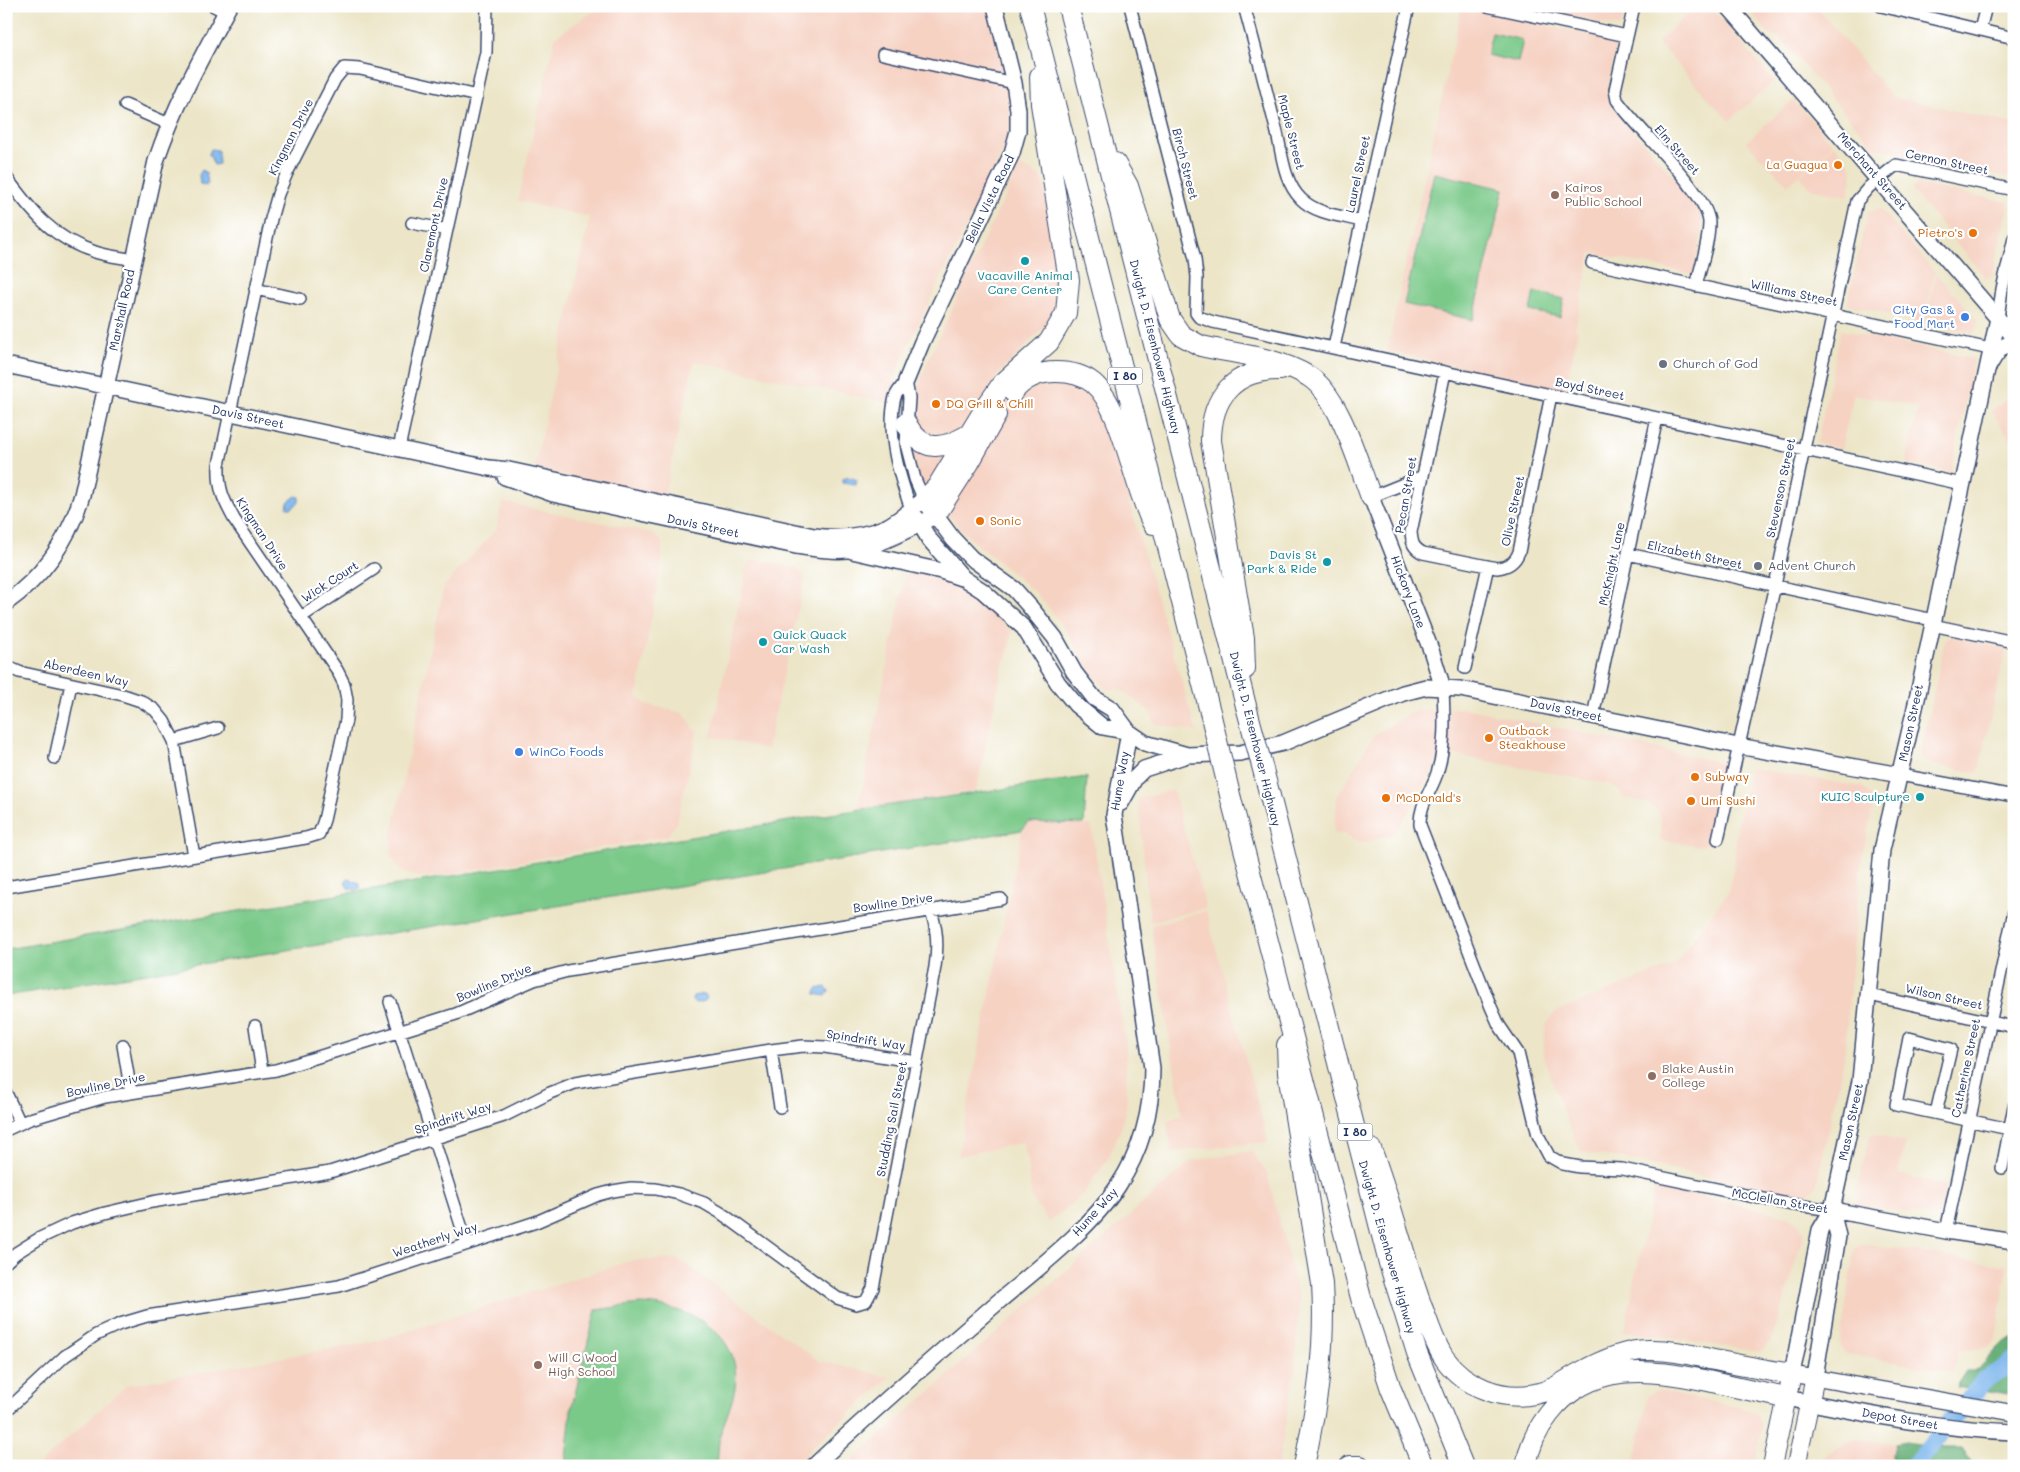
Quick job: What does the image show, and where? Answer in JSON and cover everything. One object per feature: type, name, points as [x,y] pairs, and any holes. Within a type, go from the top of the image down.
[{"type":"highway","name":"I 80","points":[[1030,6],[1352,1264],[1391,1389],[1423,1466]]},
{"type":"highway","name":"Dwight D. Eisenhower Highway","points":[[1068,6],[1389,1263],[1431,1390],[1463,1466]]},
{"type":"highway","points":[[922,512],[968,435],[1002,384],[1049,342],[1066,313],[1070,280],[1040,104],[1039,40]]},
{"type":"highway","points":[[1102,139],[1128,186],[1170,319],[1181,335],[1201,346],[1282,364],[1308,376],[1318,384],[1337,410],[1371,497]]},
{"type":"highway","points":[[1246,706],[1244,638],[1211,441],[1211,423],[1215,408],[1225,392],[1238,380],[1251,374],[1268,370],[1296,370]]},
{"type":"highway","points":[[922,512],[969,463],[1004,402],[1019,384],[1034,375],[1066,372],[1092,382],[1103,394],[1112,412],[1144,507],[1171,558]]},
{"type":"highway","points":[[906,423],[915,437],[929,445],[941,448],[952,445],[968,435]]},
{"type":"highway","points":[[1285,1003],[1288,1073],[1322,1284],[1324,1309],[1321,1371],[1304,1466]]},
{"type":"highway","points":[[1338,1065],[1379,1170],[1412,1281],[1434,1340],[1445,1359],[1459,1375],[1490,1391],[1506,1395],[1534,1394],[1550,1390],[1597,1363],[1622,1354],[1645,1350],[1685,1354],[1792,1374]]},
{"type":"highway","points":[[1526,1466],[1533,1442],[1543,1422],[1555,1406],[1578,1388],[1617,1373],[1641,1371],[1666,1373],[1787,1398]]},
{"type":"highway","points":[[1350,1466],[1360,1466]]},
{"type":"main road","name":"Bella Vista Road","points":[[906,381],[922,342],[1012,153],[1018,131],[1018,110],[1014,83],[996,6]]},
{"type":"main road","name":"Merchant Street","points":[[1728,6],[2013,336]]},
{"type":"main road","name":"Marshall Road","points":[[6,603],[41,574],[71,529],[82,495],[150,181],[169,124],[223,8]]},
{"type":"main road","name":"Mason Street","points":[[1792,1374],[1820,1230],[1832,1210],[1860,1081],[1882,850],[1900,775],[1998,318]]},
{"type":"main road","points":[[1986,372],[1996,353],[2013,336]]},
{"type":"main road","name":"Davis Street","points":[[6,365],[489,468],[510,470],[796,533],[828,538],[862,535],[922,512]]},
{"type":"main road","name":"Davis Street","points":[[489,468],[503,476],[553,494],[796,546],[826,550],[848,550],[885,540],[922,512]]},
{"type":"main road","name":"Hickory Lane","points":[[1371,497],[1431,650],[1443,688]]},
{"type":"main road","name":"Davis Street","points":[[922,512],[962,578],[984,591],[1024,628],[1058,683],[1076,705],[1103,727],[1129,732]]},
{"type":"main road","name":"Davis Street","points":[[922,512],[953,539],[971,558],[1014,589],[1055,638],[1074,672],[1094,698],[1112,709],[1129,732],[1145,743],[1187,755],[1240,753],[1283,743],[1403,693],[1426,687],[1469,691],[1738,746],[1900,775]]},
{"type":"main road","points":[[848,550],[941,571],[962,578]]},
{"type":"main road","name":"Hume Way","points":[[814,1466],[873,1410],[1073,1237],[1111,1197],[1128,1171],[1143,1136],[1147,1121],[1152,1068],[1114,815],[1129,732]]},
{"type":"main road","points":[[1114,815],[1135,778],[1144,769],[1187,755]]},
{"type":"main road","name":"Mason Street","points":[[1815,1377],[1838,1236],[1832,1210]]},
{"type":"main road","name":"McClellan Street","points":[[1832,1210],[1946,1231],[2014,1241]]},
{"type":"main road","points":[[1772,1466],[1792,1374]]},
{"type":"main road","name":"Depot Street","points":[[1792,1374],[2006,1411]]},
{"type":"main road","points":[[1796,1466],[1815,1377]]},
{"type":"main road","name":"Depot Street","points":[[1787,1398],[1935,1426],[1970,1431],[2014,1432]]},
{"type":"street","name":"Claremont Drive","points":[[399,448],[486,52],[487,6]]},
{"type":"street","name":"Maple Street","points":[[1244,6],[1276,126],[1286,172],[1292,188],[1302,200],[1312,207],[1327,213],[1362,220]]},
{"type":"street","name":"Laurel Street","points":[[1334,347],[1409,6]]},
{"type":"street","points":[[1487,6],[1627,36]]},
{"type":"street","name":"Elm Street","points":[[1634,6],[1616,90],[1617,100],[1692,188],[1706,211],[1708,231],[1696,286]]},
{"type":"street","points":[[1881,6],[2014,38]]},
{"type":"street","points":[[1980,30],[1986,6]]},
{"type":"street","name":"Birch Street","points":[[1132,7],[1194,259],[1197,277],[1196,313],[1199,317],[1212,321]]},
{"type":"street","points":[[883,54],[1014,83]]},
{"type":"street","name":"Kingman Drive","points":[[6,887],[306,838],[319,834],[324,820],[346,720],[347,700],[344,684],[337,670],[301,616],[234,519],[222,498],[218,481],[219,465],[255,289],[278,194],[335,79],[344,68],[360,69],[477,96]]},
{"type":"street","points":[[125,105],[169,124]]},
{"type":"street","name":"Cernon Street","points":[[1878,179],[1896,165],[2014,190]]},
{"type":"street","points":[[6,177],[32,211],[56,234],[77,246],[96,253],[133,260]]},
{"type":"street","name":"Stevenson Street","points":[[1718,839],[1775,586],[1856,206],[1863,193],[1878,179]]},
{"type":"street","points":[[412,223],[447,230]]},
{"type":"street","name":"Mason Street","points":[[1998,318],[2002,289],[2014,238]]},
{"type":"street","name":"Williams Street","points":[[1592,262],[1990,349]]},
{"type":"street","points":[[255,289],[300,299]]},
{"type":"street","name":"Boyd Street","points":[[1212,321],[1962,484]]},
{"type":"street","name":"Pecan Street","points":[[1446,372],[1411,532],[1412,542],[1415,548],[1423,553],[1488,566]]},
{"type":"street","name":"Bella Vista Road","points":[[906,381],[909,398],[906,444],[922,512]]},
{"type":"street","name":"Bella Vista Road","points":[[906,381],[896,395],[893,439],[902,484],[922,512]]},
{"type":"street","name":"Olive Street","points":[[1488,566],[1498,568],[1508,566],[1517,557],[1551,395]]},
{"type":"street","name":"McKnight Lane","points":[[1593,716],[1657,418]]},
{"type":"street","points":[[1371,497],[1423,476]]},
{"type":"street","name":"Elizabeth Street","points":[[1628,554],[2014,642]]},
{"type":"street","points":[[1465,668],[1488,566]]},
{"type":"street","name":"Wick Court","points":[[301,616],[374,569]]},
{"type":"street","name":"Aberdeen Way","points":[[6,666],[19,672],[123,695],[141,701],[155,710],[174,742],[194,856]]},
{"type":"street","points":[[55,758],[72,684]]},
{"type":"street","name":"McClellan Street","points":[[1443,688],[1444,730],[1441,758],[1437,773],[1422,807],[1420,825],[1491,1007],[1499,1025],[1518,1053],[1538,1135],[1549,1156],[1563,1164],[1580,1167],[1622,1169],[1788,1204],[1832,1210]]},
{"type":"street","points":[[174,742],[218,728]]},
{"type":"street","name":"Davis Street","points":[[1900,775],[2014,796]]},
{"type":"street","name":"Bowline Drive","points":[[6,1130],[60,1109],[131,1093],[276,1070],[456,1014],[534,980],[568,971],[1001,899]]},
{"type":"street","name":"Catherine Street","points":[[1946,1231],[2014,911]]},
{"type":"street","name":"Studding Sail Street","points":[[866,1301],[873,1288],[937,953],[936,924],[931,912]]},
{"type":"street","name":"Wilson Street","points":[[1869,995],[2014,1027]]},
{"type":"street","points":[[390,1002],[467,1244]]},
{"type":"street","points":[[255,1026],[262,1072]]},
{"type":"street","points":[[1936,1113],[1951,1049],[1909,1038],[1896,1105],[2012,1130]]},
{"type":"street","points":[[124,1045],[131,1093]]},
{"type":"street","name":"Spindrift Way","points":[[6,1262],[16,1253],[40,1238],[72,1223],[152,1202],[330,1172],[504,1116],[550,1093],[575,1084],[803,1046],[825,1047],[917,1062]]},
{"type":"street","points":[[771,1050],[780,1107]]},
{"type":"street","points":[[6,1093],[20,1123]]},
{"type":"street","points":[[2002,1168],[2012,1130],[2014,1106]]},
{"type":"street","name":"Weatherly Way","points":[[6,1411],[65,1356],[96,1335],[120,1324],[147,1316],[184,1309],[232,1304],[338,1286],[536,1222],[598,1195],[631,1188],[656,1189],[679,1194],[704,1203],[721,1213],[837,1298],[856,1304],[866,1301]]},
{"type":"shaded area","points":[[601,6],[988,6],[1010,96],[1011,124],[1002,153],[906,350],[897,373],[889,403],[694,361],[664,496],[534,469],[590,217],[518,201],[555,37]]},
{"type":"shaded area","name":"Kairos Public School","points":[[1462,6],[1613,40],[1616,47],[1607,91],[1611,105],[1696,202],[1702,216],[1702,230],[1692,274],[1591,253],[1575,329],[1578,330],[1566,390],[1387,351]]},
{"type":"shaded area","points":[[1524,6],[1625,6],[1621,27]]},
{"type":"shaded area","points":[[1697,6],[1710,6],[1774,81],[1729,121],[1657,42]]},
{"type":"shaded area","points":[[1746,6],[1815,6],[1893,97],[2014,124],[2012,178],[1874,147],[1780,38],[1769,34]]},
{"type":"shaded area","points":[[1793,100],[1833,144],[1788,185],[1746,142]]},
{"type":"shaded area","points":[[1834,145],[1850,164],[1853,172],[1848,196],[1812,189],[1800,176]]},
{"type":"shaded area","points":[[1020,166],[1043,178],[1058,273],[1059,294],[1055,310],[1048,323],[994,379],[1018,400],[1033,388],[1055,383],[1068,384],[1081,390],[1095,402],[1103,413],[1197,734],[1193,731],[1155,724],[1149,710],[1119,689],[1106,689],[1087,668],[1068,633],[1035,592],[965,534],[920,483],[910,446],[917,389],[981,246]]},
{"type":"shaded area","points":[[1916,184],[2009,202],[1992,276],[1985,277],[1912,190]]},
{"type":"shaded area","points":[[1880,209],[1935,272],[1923,323],[1847,304],[1868,212]]},
{"type":"shaded area","points":[[1936,274],[1978,320],[1974,333],[1925,323]]},
{"type":"shaded area","points":[[1841,330],[1974,359],[1951,472],[1906,463],[1918,407],[1854,394],[1841,449],[1817,443]]},
{"type":"shaded area","points":[[2014,393],[2014,444],[1991,411]]},
{"type":"shaded area","points":[[502,502],[652,533],[662,542],[662,560],[637,697],[648,705],[683,713],[697,732],[677,822],[667,836],[438,876],[419,877],[404,872],[396,866],[391,855],[392,835],[444,586],[496,530]]},
{"type":"shaded area","points":[[754,559],[797,568],[805,578],[767,749],[711,736],[747,566]]},
{"type":"shaded area","points":[[908,570],[950,583],[990,610],[1012,631],[1006,660],[1004,660],[976,791],[858,810],[904,582]]},
{"type":"shaded area","points":[[1951,636],[2006,649],[1978,773],[1928,763],[1922,759],[1921,752],[1945,640]]},
{"type":"shaded area","points":[[1464,708],[1728,764],[1712,836],[1707,843],[1701,846],[1660,840],[1661,819],[1658,811],[1647,803],[1623,797],[1619,790],[1609,784],[1455,755],[1447,765],[1433,768],[1412,807],[1394,834],[1362,843],[1342,833],[1334,834],[1337,797],[1374,735],[1416,710]]},
{"type":"shaded area","points":[[1751,768],[1863,787],[1874,801],[1861,862],[1844,1058],[1816,1186],[1808,1194],[1781,1193],[1626,1159],[1591,1154],[1580,1150],[1560,1104],[1543,1052],[1546,1026],[1555,1012],[1674,965],[1728,892],[1734,866],[1737,828]]},
{"type":"shaded area","points":[[1173,790],[1206,908],[1150,922],[1138,799]]},
{"type":"shaded area","points":[[1028,822],[1091,825],[1126,1047],[1127,1101],[1121,1128],[1108,1158],[1083,1194],[1049,1222],[1032,1199],[1024,1142],[958,1156],[1022,830]]},
{"type":"shaded area","points":[[1206,911],[1268,1142],[1171,1152],[1167,1122],[1182,1114],[1151,925]]},
{"type":"shaded area","points":[[1875,1134],[1904,1143],[1905,1146],[1898,1174],[1947,1186],[1943,1205],[1937,1217],[1862,1206],[1856,1202],[1856,1194],[1869,1137]]},
{"type":"shaded area","points":[[1251,1151],[1267,1173],[1299,1299],[1295,1369],[1278,1466],[846,1466],[1191,1161]]},
{"type":"shaded area","points":[[1655,1185],[1787,1216],[1798,1222],[1804,1233],[1779,1319],[1771,1340],[1761,1352],[1624,1331]]},
{"type":"shaded area","points":[[2012,1185],[2014,1185],[2014,1232],[2004,1230]]},
{"type":"shaded area","points":[[1861,1243],[2008,1266],[1996,1338],[1990,1347],[1978,1350],[1958,1349],[1953,1372],[1846,1354],[1840,1346],[1854,1249]]},
{"type":"shaded area","name":"Will C Wood High School","points":[[678,1259],[819,1361],[890,1377],[812,1447],[795,1466],[37,1466],[127,1385],[377,1341],[633,1260]]},
{"type":"shaded area","points":[[1657,1390],[1750,1410],[1757,1414],[1762,1424],[1754,1466],[1634,1466],[1648,1395]]},
{"type":"shaded area","points":[[1861,1438],[1895,1444],[1891,1466],[1821,1466],[1822,1459],[1852,1440]]},
{"type":"green space","points":[[1492,33],[1523,40],[1518,62],[1487,55]]},
{"type":"green space","points":[[1434,173],[1504,189],[1473,320],[1404,304]]},
{"type":"green space","points":[[1534,292],[1564,299],[1560,317],[1530,311]]},
{"type":"green space","points":[[1087,777],[1084,824],[1028,822],[1022,830],[6,996],[6,949],[856,810]]},
{"type":"green space","points":[[639,1304],[675,1310],[693,1316],[708,1325],[721,1337],[730,1351],[735,1368],[735,1388],[720,1435],[717,1466],[572,1466],[566,1459],[571,1410],[596,1310]]},
{"type":"green space","points":[[2014,1338],[2014,1396],[1956,1387],[1966,1372],[1975,1372],[1998,1347]]},
{"type":"green space","points":[[1906,1442],[1945,1448],[1962,1448],[1974,1466],[1891,1466],[1895,1444]]},
{"type":"water","points":[[211,149],[218,150],[219,164],[214,165],[209,154]]},
{"type":"water","points":[[202,170],[206,173],[208,183],[206,186],[200,184],[199,175]]},
{"type":"water","points":[[849,477],[857,480],[856,485],[842,483],[843,479]]},
{"type":"water","points":[[296,496],[299,497],[299,502],[292,508],[287,508],[288,502]]},
{"type":"water","points":[[348,878],[359,883],[360,888],[357,890],[348,888],[345,881]]},
{"type":"water","points":[[826,987],[829,991],[826,996],[815,994],[817,989]]},
{"type":"water","points":[[705,994],[707,998],[705,1001],[696,1003],[692,1001],[693,996]]},
{"type":"waterway","points":[[1913,1466],[1984,1381],[2014,1361]]},
{"type":"place","name":"La Guagua","points":[[1838,165]]},
{"type":"place","name":"Kairos Public School","points":[[1555,195]]},
{"type":"place","name":"Pietro's","points":[[1973,233]]},
{"type":"place","name":"Vacaville Animal Care Center","points":[[1025,261]]},
{"type":"place","name":"City Gas & Food Mart","points":[[1965,317]]},
{"type":"place","name":"Church of God","points":[[1663,364]]},
{"type":"place","name":"DQ Grill & Chill","points":[[936,404]]},
{"type":"place","name":"Sonic","points":[[980,521]]},
{"type":"place","name":"Davis St Park & Ride","points":[[1327,562]]},
{"type":"place","name":"Advent Church","points":[[1758,566]]},
{"type":"place","name":"Quick Quack Car Wash","points":[[763,642]]},
{"type":"place","name":"Outback Steakhouse","points":[[1489,738]]},
{"type":"place","name":"WinCo Foods","points":[[519,752]]},
{"type":"place","name":"Subway","points":[[1695,777]]},
{"type":"place","name":"KUIC Sculpture","points":[[1920,797]]},
{"type":"place","name":"McDonald's","points":[[1386,798]]},
{"type":"place","name":"Umi Sushi","points":[[1691,801]]},
{"type":"place","name":"Blake Austin College","points":[[1652,1076]]},
{"type":"place","name":"Will C Wood High School","points":[[538,1365]]}]
